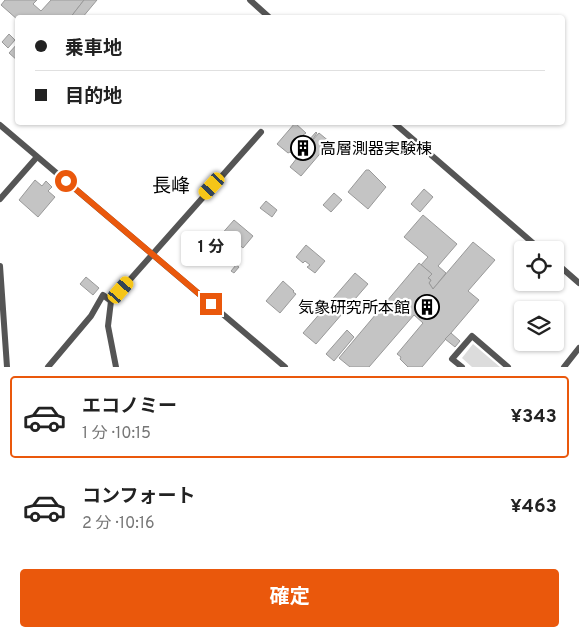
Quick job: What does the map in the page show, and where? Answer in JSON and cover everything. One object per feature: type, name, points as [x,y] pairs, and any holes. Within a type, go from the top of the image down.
[{"type":"lane","points":[[250,0],[267,15]]},
{"type":"lane","points":[[0,125],[285,367]]},
{"type":"lane","points":[[396,125],[531,241]]},
{"type":"lane","points":[[116,367],[108,326],[110,301],[261,132]]},
{"type":"lane","points":[[0,198],[37,157]]},
{"type":"lane","points":[[0,266],[7,367]]},
{"type":"lane","points":[[564,270],[579,283]]},
{"type":"lane","points":[[48,367],[91,316],[100,297],[103,294],[110,301]]},
{"type":"lane","points":[[462,367],[452,359],[472,336],[508,367]]},
{"type":"lane","points":[[564,367],[579,348]]},
{"type":"shaded area","points":[[473,344],[500,367],[472,367],[462,358]]},
{"type":"building","points":[[5,0],[37,0],[33,4],[41,11],[51,0],[84,0],[72,15],[15,15],[15,17],[1,5]]},
{"type":"building","points":[[84,0],[97,0],[84,15],[72,15]]},
{"type":"building","points":[[9,34],[15,40],[8,48],[2,42]]},
{"type":"building","points":[[15,46],[15,58],[9,53]]},
{"type":"building","name":"高層測器実験棟","points":[[293,125],[297,125],[306,133],[303,135],[309,140],[316,132],[311,142],[319,133],[330,142],[301,176],[290,167],[297,158],[277,144]]},
{"type":"building","points":[[366,170],[369,170],[386,187],[368,209],[348,192]]},
{"type":"building","points":[[35,180],[42,186],[46,181],[52,187],[48,191],[55,197],[38,217],[19,200]]},
{"type":"building","points":[[424,189],[433,197],[420,212],[411,204]]},
{"type":"building","points":[[334,193],[342,200],[331,212],[323,205]]},
{"type":"building","points":[[266,201],[277,210],[272,217],[260,208]]},
{"type":"building","points":[[423,215],[457,244],[438,266],[446,273],[433,289],[429,283],[431,280],[428,278],[432,274],[421,265],[428,257],[404,237]]},
{"type":"building","points":[[234,220],[253,236],[243,248],[237,243],[230,251],[236,256],[231,262],[221,253],[215,260],[212,258],[218,250],[212,245]]},
{"type":"building","name":"気象研究所本館","points":[[473,242],[495,260],[468,291],[479,300],[422,367],[408,367],[397,354],[423,323],[414,315],[369,367],[350,367],[339,358],[419,263],[432,274],[428,278],[431,280],[429,283],[433,289]]},
{"type":"building","points":[[306,245],[325,261],[315,273],[307,267],[310,265],[305,261],[303,263],[296,257]]},
{"type":"building","points":[[236,265],[239,267],[234,273],[231,271]]},
{"type":"building","points":[[355,273],[368,284],[316,344],[303,333]]},
{"type":"building","points":[[86,277],[99,288],[93,295],[80,284]]},
{"type":"building","points":[[283,281],[296,294],[280,313],[266,301]]},
{"type":"building","points":[[347,330],[354,337],[334,361],[326,354]]},
{"type":"building","points":[[451,333],[460,341],[455,347],[445,339]]},
{"type":"place","name":"高層測器実験棟","points":[[303,148]]},
{"type":"place","name":"気象研究所本館","points":[[427,307]]},
{"type":"district","name":"長峰","points":[[171,185]]},
{"type":"route","points":[[66,181],[211,304]]}]
